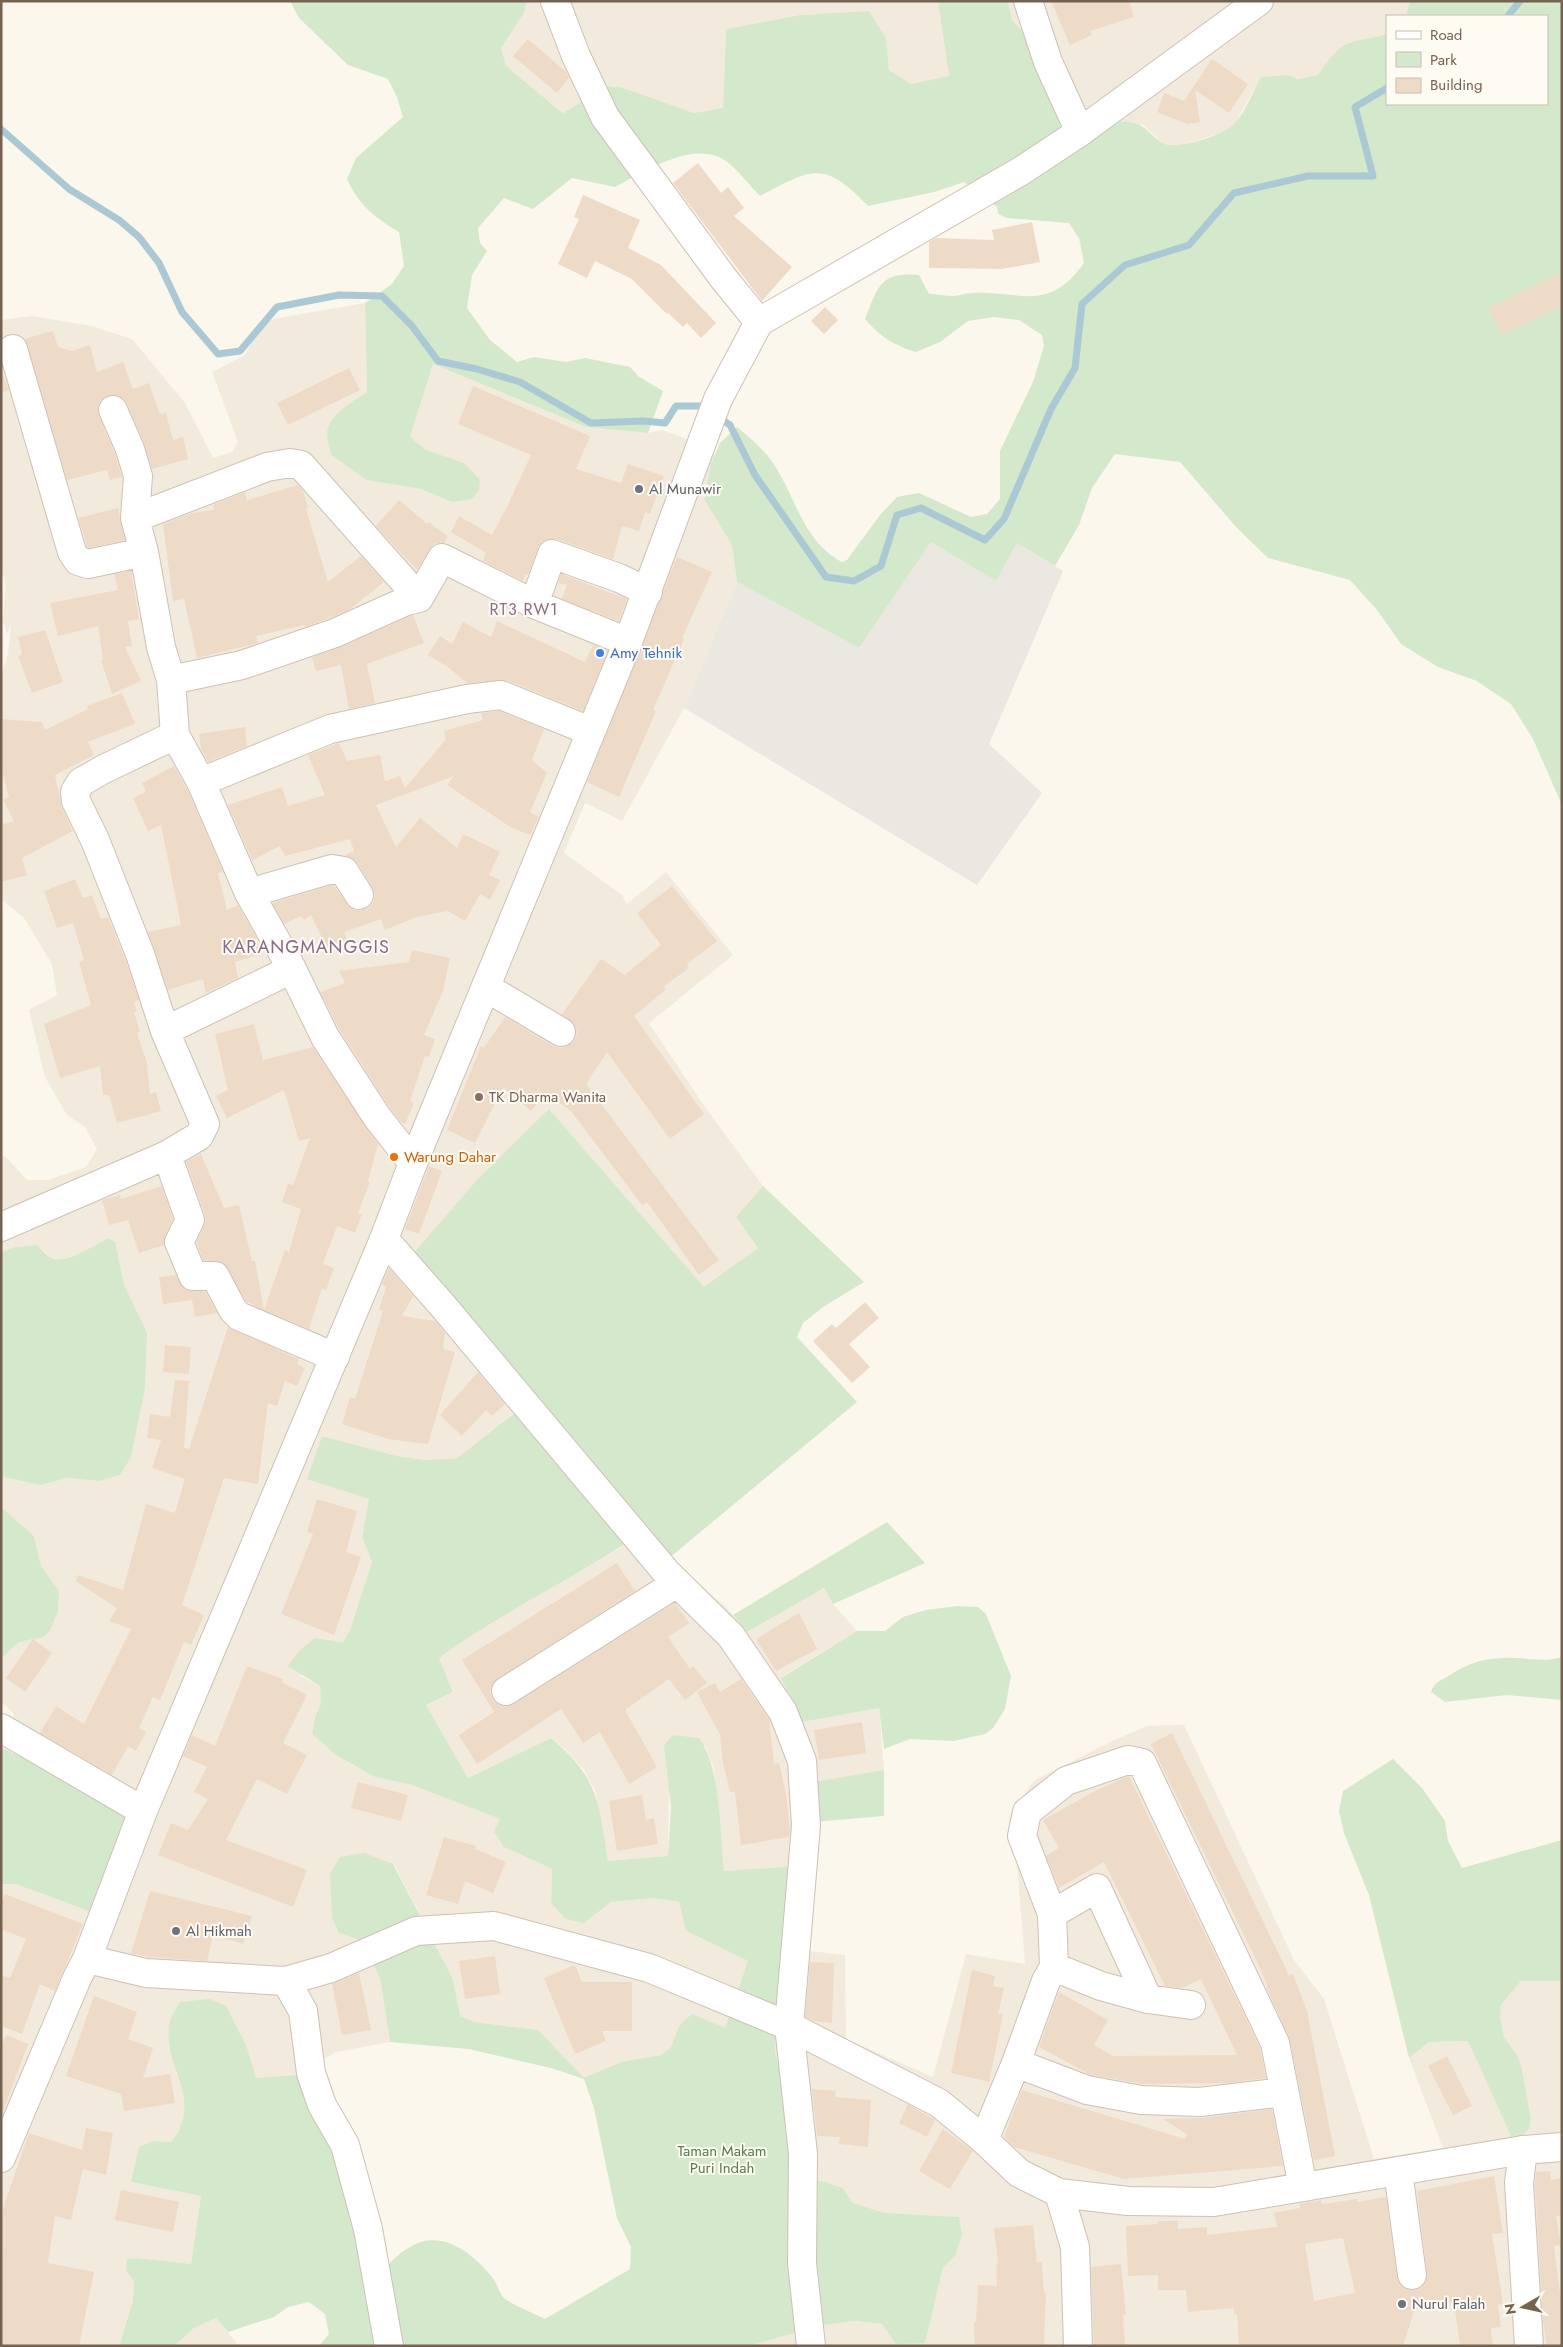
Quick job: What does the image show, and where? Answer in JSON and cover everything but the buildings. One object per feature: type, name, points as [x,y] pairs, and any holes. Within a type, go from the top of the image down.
[{"type":"street","points":[[555,1],[576,56],[605,117],[724,279],[759,322]]},
{"type":"street","points":[[1028,1],[1048,62],[1080,132]]},
{"type":"street","points":[[1,2158],[78,1976],[87,1959],[143,1811],[384,1240],[413,1163],[487,988],[648,592],[718,399],[759,322],[1021,172],[1080,132],[1259,1]]},
{"type":"street","points":[[13,348],[78,561],[88,564],[144,552]]},
{"type":"street","points":[[113,410],[130,448],[138,476],[135,518],[144,552],[161,647],[171,680],[175,734],[201,782],[249,893],[292,969],[325,1036],[377,1117],[413,1163]]},
{"type":"street","points":[[135,518],[267,467],[290,463],[301,465],[419,598]]},
{"type":"street","points":[[534,604],[552,554],[619,578],[648,592]]},
{"type":"street","points":[[171,680],[242,665],[335,633],[406,601],[419,598],[442,558],[534,604],[628,642]]},
{"type":"street","points":[[201,782],[330,728],[467,698],[501,695],[590,731]]},
{"type":"street","points":[[1,1227],[167,1155],[199,1136],[205,1124],[165,1031],[140,954],[95,840],[76,801],[75,792],[81,782],[175,734]]},
{"type":"street","points":[[249,893],[332,869],[344,871],[359,895]]},
{"type":"street","points":[[165,1031],[292,969]]},
{"type":"street","points":[[487,988],[562,1032]]},
{"type":"street","points":[[167,1155],[190,1220],[179,1242],[192,1276],[215,1276],[233,1310],[239,1316],[335,1357]]},
{"type":"street","points":[[384,1240],[444,1306],[677,1582],[731,1636],[783,1712],[802,1760],[806,1826],[789,2026],[804,2154],[802,2263],[811,2346]]},
{"type":"street","points":[[506,1691],[677,1582]]},
{"type":"street","points":[[1,1728],[143,1811]]},
{"type":"street","points":[[984,2140],[1016,2063],[1046,1981],[1054,1968],[1052,1914],[1022,1836],[1027,1812],[1066,1781],[1128,1760],[1142,1763],[1264,2016],[1275,2043],[1303,2187]]},
{"type":"street","points":[[1052,1914],[1097,1888],[1148,1999]]},
{"type":"street","points":[[87,1959],[146,1973],[286,1981],[330,1968],[416,1931],[494,1926],[649,1968],[789,2026],[939,2103],[984,2140],[1019,2173],[1059,2193],[1128,2201],[1214,2202],[1523,2150],[1562,2147]]},
{"type":"street","points":[[1054,1968],[1102,1986],[1148,1999],[1191,2006]]},
{"type":"street","points":[[286,1981],[303,2011],[311,2073],[322,2105],[345,2145],[368,2229],[389,2346]]},
{"type":"street","points":[[1016,2063],[1087,2090],[1141,2100],[1200,2102],[1284,2092]]},
{"type":"street","points":[[1523,2150],[1519,2183],[1529,2346]]},
{"type":"street","points":[[1398,2171],[1412,2276]]},
{"type":"street","points":[[1059,2193],[1075,2248],[1078,2346]]},
{"type":"shaded area","points":[[527,1],[938,1],[949,77],[911,84],[889,70],[886,38],[869,11],[800,15],[726,29],[723,109],[694,113],[621,87],[608,86],[564,113],[506,67],[501,48],[524,13]]},
{"type":"shaded area","points":[[1008,1],[1410,1],[1406,15],[1386,15],[1386,33],[1378,37],[1350,42],[1331,58],[1318,75],[1298,79],[1288,75],[1261,77],[1236,122],[1228,130],[1185,145],[1173,146],[1163,143],[1142,124],[1081,146],[1027,36],[1012,20]]},
{"type":"shaded area","points":[[365,303],[367,392],[345,407],[366,480],[421,489],[452,502],[464,463],[426,450],[410,437],[433,364],[586,427],[648,433],[663,430],[691,441],[715,455],[704,499],[732,545],[737,582],[684,708],[622,821],[585,803],[564,853],[622,895],[627,904],[666,872],[733,955],[649,1023],[705,1107],[763,1186],[736,1217],[758,1248],[705,1288],[549,1109],[532,1398],[457,1458],[425,1460],[397,1456],[322,1436],[369,1499],[362,1537],[372,1562],[350,1630],[343,1642],[315,1638],[300,1676],[320,1686],[321,1703],[315,1717],[312,1734],[336,1755],[375,1777],[412,1785],[500,1819],[504,1847],[552,1869],[551,1902],[584,1923],[611,1902],[653,1898],[679,1902],[686,1931],[748,1961],[725,2028],[679,2026],[671,2047],[661,2055],[621,2062],[584,2079],[538,2030],[474,2022],[460,2016],[453,1979],[394,1864],[339,1933],[360,1940],[380,1978],[390,2042],[336,2052],[297,2075],[255,2078],[246,2045],[169,2024],[169,2042],[186,2103],[184,2121],[171,2142],[153,2141],[131,2182],[201,2196],[191,2264],[138,2258],[127,2260],[126,2270],[134,2282],[133,2301],[120,2343],[125,2346],[1,2346],[1,1884],[16,1884],[100,1791],[1,1748],[14,1714],[1,1702],[1,1659],[19,1642],[33,1639],[58,1611],[59,1591],[41,1566],[34,1536],[1,1507],[1,1481],[4,1477],[40,1485],[68,1478],[99,1481],[131,1457],[145,1389],[147,1333],[124,1284],[115,1242],[108,1238],[86,1252],[62,1259],[52,1258],[36,1245],[15,1247],[1,1252],[1,1156],[5,1156],[27,1180],[48,1180],[86,1167],[97,1149],[85,1127],[67,1115],[45,1077],[29,1010],[57,995],[52,964],[24,918],[1,899],[1,676],[8,654],[11,624],[7,634],[3,620],[6,586],[1,567],[1,320],[32,316],[91,326],[132,339],[185,403],[213,458],[232,452],[238,442],[212,372],[245,355],[259,330],[273,319]]},
{"type":"shaded area","points":[[931,542],[996,581],[1017,543],[1063,571],[989,744],[1042,793],[977,885],[684,708],[737,582],[859,648]]},
{"type":"shaded area","points":[[643,1532],[668,1559],[725,1606],[747,1632],[824,1588],[833,1604],[857,1631],[781,1677],[802,1722],[879,1708],[884,1770],[815,1783],[814,1865],[723,1871],[714,1768],[705,1745],[669,1787],[668,1856],[608,1861],[595,1790],[584,1770],[564,1748],[551,1738],[468,1778],[426,1705],[453,1692],[439,1658],[471,1634],[618,1549]]},
{"type":"shaded area","points":[[1184,1725],[1294,1960],[1324,1999],[1374,2159],[1443,2148],[1409,2058],[1429,2042],[1468,2041],[1511,2136],[1521,2135],[1529,2129],[1531,2119],[1517,2055],[1504,2037],[1500,2016],[1501,2005],[1521,1981],[1562,1981],[1562,2346],[749,2346],[824,2325],[854,2321],[882,2324],[925,2343],[943,2268],[955,2256],[958,2217],[885,2213],[853,2203],[843,2188],[826,2182],[790,2177],[790,2157],[780,2070],[775,2052],[780,1954],[809,1951],[845,1955],[846,2039],[933,2077],[966,1954],[1025,1964],[1017,1864],[1009,1819],[1014,1807],[1035,1780],[1110,1742],[1147,1726]]},
{"type":"shaded area","points":[[216,2318],[239,2346],[174,2346],[194,2328]]},
{"type":"green space","points":[[290,1],[527,1],[524,13],[501,48],[506,66],[563,113],[608,86],[621,87],[694,113],[723,108],[726,29],[800,15],[869,11],[886,38],[889,70],[911,84],[949,76],[938,1],[1008,1],[1012,20],[1027,36],[1081,146],[1107,128],[1120,122],[1140,125],[1163,143],[1179,145],[1211,137],[1229,128],[1235,123],[1246,107],[1261,77],[1288,75],[1298,79],[1318,75],[1342,47],[1356,41],[1386,33],[1386,105],[1548,105],[1548,15],[1406,15],[1410,1],[1562,1],[1562,805],[1533,739],[1511,704],[1477,681],[1438,667],[1401,644],[1377,610],[1350,580],[1268,558],[1237,528],[1180,462],[1115,454],[1092,488],[1079,525],[1055,566],[1017,543],[996,581],[931,542],[859,648],[737,582],[732,545],[704,499],[711,464],[720,443],[737,427],[758,445],[771,460],[802,519],[818,543],[842,562],[847,560],[880,515],[897,497],[919,493],[971,517],[987,514],[1000,499],[1000,451],[1033,382],[1044,346],[1042,335],[1019,320],[994,317],[968,321],[940,342],[916,352],[888,340],[865,319],[873,298],[882,284],[896,276],[906,274],[919,275],[929,294],[953,296],[970,293],[990,293],[1033,296],[1046,294],[1058,288],[1071,279],[1084,263],[1079,238],[1069,223],[1007,218],[998,214],[997,207],[964,182],[934,192],[868,206],[840,181],[828,175],[817,173],[793,179],[760,196],[730,164],[717,156],[703,154],[672,159],[615,187],[572,178],[533,209],[504,198],[478,228],[480,243],[487,251],[472,275],[467,308],[490,340],[517,362],[534,357],[566,362],[585,358],[630,367],[638,376],[663,391],[648,433],[586,427],[433,364],[410,437],[426,450],[464,463],[480,480],[479,490],[472,499],[452,502],[421,489],[366,480],[332,455],[327,437],[328,428],[336,415],[367,392],[365,303],[392,284],[404,266],[399,232],[368,210],[347,179],[356,158],[403,117],[397,97],[388,79],[348,65],[299,18]]},
{"type":"green space","name":"Taman Makam Puri Indah","points":[[549,1109],[704,1287],[758,1248],[736,1217],[763,1186],[864,1282],[823,1307],[803,1323],[797,1337],[857,1402],[668,1559],[643,1532],[463,1641],[439,1658],[453,1692],[426,1705],[468,1778],[551,1738],[579,1766],[588,1779],[602,1823],[608,1861],[668,1856],[671,1807],[664,1745],[673,1735],[699,1738],[712,1765],[716,1783],[724,1871],[814,1865],[809,1951],[780,1955],[775,2052],[780,2070],[790,2157],[790,2177],[826,2182],[843,2188],[853,2203],[885,2213],[959,2217],[962,2235],[955,2256],[943,2268],[925,2343],[896,2344],[882,2324],[854,2321],[824,2325],[749,2346],[319,2346],[329,2334],[325,2314],[309,2302],[288,2307],[274,2317],[228,2332],[216,2318],[194,2328],[174,2346],[125,2346],[120,2343],[133,2301],[134,2282],[126,2270],[127,2259],[138,2258],[191,2264],[201,2196],[131,2182],[139,2147],[153,2141],[171,2142],[180,2126],[184,2112],[181,2084],[169,2042],[169,2023],[180,2002],[210,1999],[226,2006],[246,2045],[256,2078],[297,2075],[317,2062],[349,2126],[375,2234],[389,2264],[416,2244],[442,2241],[468,2253],[480,2264],[494,2279],[506,2300],[545,2319],[630,2269],[631,2247],[617,2218],[594,2108],[584,2079],[551,2068],[468,2049],[390,2042],[380,1978],[360,1940],[339,1933],[332,1918],[330,1874],[340,1857],[364,1853],[393,1864],[453,1979],[460,2016],[474,2022],[538,2030],[584,2078],[621,2062],[661,2055],[671,2047],[679,2026],[692,2014],[725,2028],[748,1961],[686,1931],[679,1902],[653,1898],[611,1902],[584,1923],[566,1919],[551,1903],[552,1869],[504,1847],[494,1832],[500,1819],[412,1785],[375,1777],[336,1755],[312,1734],[315,1717],[321,1703],[320,1686],[288,1666],[300,1650],[315,1638],[343,1642],[350,1630],[372,1562],[362,1537],[369,1499],[307,1479],[322,1436],[397,1456],[425,1460],[457,1458],[532,1399],[412,1255],[478,1179]]},
{"type":"green space","points":[[108,1238],[115,1242],[124,1284],[147,1333],[145,1389],[131,1457],[120,1475],[99,1481],[68,1478],[40,1485],[4,1477],[1,1481],[1,1252],[15,1247],[36,1245],[50,1257],[58,1259],[81,1253]]},
{"type":"green space","points":[[1,1507],[34,1536],[41,1566],[59,1591],[58,1611],[50,1630],[43,1637],[19,1642],[1,1659]]},
{"type":"green space","points":[[887,1522],[925,1563],[833,1604],[824,1588],[747,1632],[733,1615]]},
{"type":"green space","points":[[957,1606],[978,1607],[986,1614],[1011,1676],[1005,1709],[993,1728],[985,1734],[954,1741],[910,1739],[884,1749],[879,1708],[802,1722],[781,1678],[857,1631],[885,1631],[903,1617],[926,1610]]},
{"type":"green space","points":[[1562,1657],[1562,1700],[1507,1695],[1445,1702],[1431,1692],[1434,1686],[1458,1670],[1481,1661],[1507,1658],[1544,1660]]},
{"type":"green space","points":[[1,1748],[100,1791],[126,1813],[92,1912],[16,1884],[1,1884]]},
{"type":"green space","points":[[1393,1759],[1422,1788],[1445,1821],[1448,1841],[1462,1868],[1562,1840],[1562,1981],[1521,1981],[1501,2005],[1500,2016],[1504,2037],[1517,2055],[1521,2066],[1531,2119],[1529,2129],[1521,2136],[1511,2136],[1468,2041],[1429,2042],[1409,2058],[1369,1895],[1344,1833],[1339,1811],[1343,1791]]},
{"type":"green space","points":[[884,1770],[884,1816],[814,1822],[815,1782]]},
{"type":"waterway","points":[[1509,15],[1520,1]]},
{"type":"waterway","points":[[718,417],[730,425],[755,475],[826,577],[854,581],[881,566],[897,515],[921,508],[985,540],[1004,519],[1051,409],[1075,368],[1082,304],[1125,265],[1189,245],[1234,193],[1308,176],[1373,176],[1355,107],[1386,89]]},
{"type":"waterway","points":[[1,129],[69,189],[119,220],[139,237],[159,263],[182,312],[218,354],[240,351],[277,307],[339,295],[382,296],[412,326],[438,361],[477,369],[520,382],[591,423],[643,421],[665,423],[676,406],[700,406],[707,410]]},
{"type":"place","name":"Al Munawir","points":[[639,489]]},
{"type":"place","name":"Amy Tehnik","points":[[600,653]]},
{"type":"place","name":"TK Dharma Wanita","points":[[479,1097]]},
{"type":"place","name":"Warung Dahar","points":[[394,1157]]},
{"type":"place","name":"Al Hikmah","points":[[176,1931]]},
{"type":"place","name":"Nurul Falah","points":[[1402,2304]]},
{"type":"district","name":"RT3 RW1","points":[[524,609]]},
{"type":"district","name":"KARANGMANGGIS","points":[[306,947]]}]
